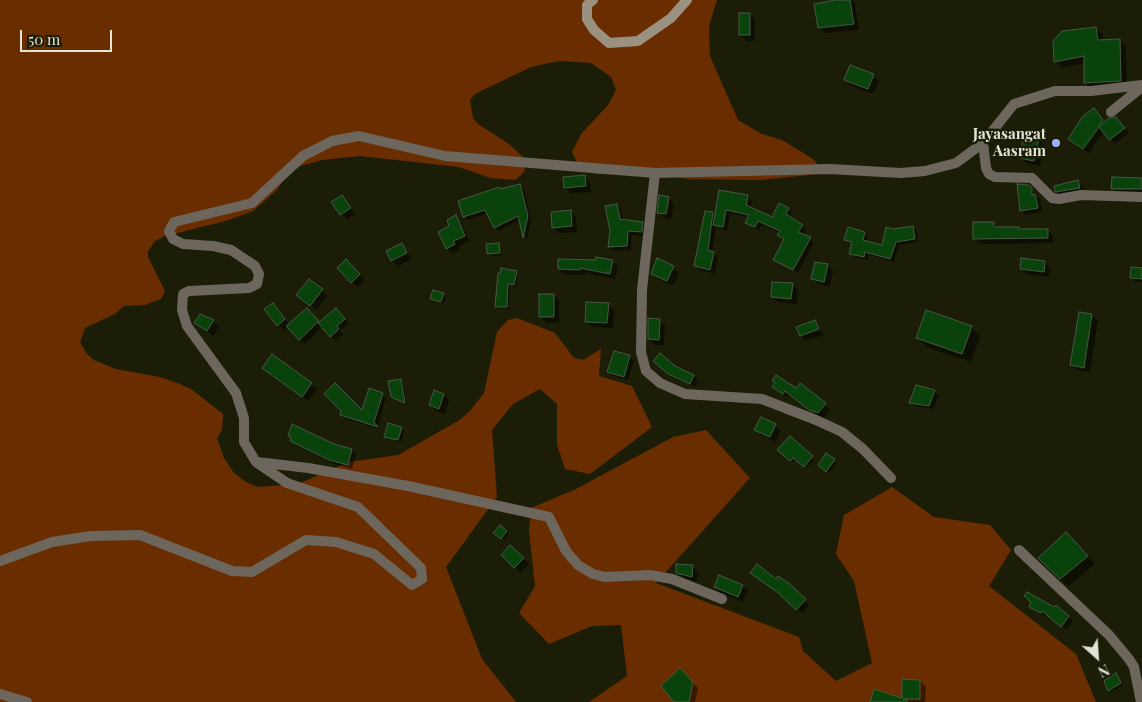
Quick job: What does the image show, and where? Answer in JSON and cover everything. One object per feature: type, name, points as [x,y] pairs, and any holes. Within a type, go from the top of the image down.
[{"type":"main road","points":[[593,0],[587,5],[587,20],[594,30],[609,43],[638,40],[671,18],[687,0]]},
{"type":"street","points":[[1111,112],[1142,86]]},
{"type":"street","points":[[0,560],[52,542],[91,536],[140,535],[232,571],[252,572],[306,540],[336,542],[374,554],[412,585],[422,579],[421,568],[358,507],[287,483],[256,462],[244,442],[244,418],[236,393],[188,326],[182,310],[183,294],[189,291],[249,288],[257,284],[259,274],[255,266],[231,250],[213,246],[183,244],[173,239],[169,231],[174,222],[252,202],[303,156],[332,140],[359,136],[445,156],[655,173],[830,169],[901,173],[925,171],[956,163],[983,144],[1014,104],[1034,96],[1054,91],[1091,92],[1142,86]]},
{"type":"street","points":[[983,144],[986,168],[990,174],[995,177],[1032,178],[1052,198],[1081,195],[1142,196]]},
{"type":"street","points":[[655,173],[642,290],[641,352],[646,371],[660,383],[686,394],[762,398],[816,420],[842,432],[863,449],[891,478]]},
{"type":"street","points":[[256,462],[308,468],[417,488],[548,518],[566,551],[578,565],[593,574],[605,577],[650,575],[672,579],[722,599]]},
{"type":"street","points":[[1019,550],[1109,636],[1129,660],[1134,667],[1141,702]]},
{"type":"street","points":[[0,694],[27,702]]},
{"type":"shaded area","points":[[0,0],[717,0],[709,26],[710,56],[738,120],[762,134],[782,140],[813,159],[819,166],[818,174],[761,180],[688,179],[663,175],[595,174],[579,166],[572,152],[581,134],[608,105],[616,90],[611,77],[591,63],[559,61],[531,67],[475,94],[470,100],[473,118],[478,124],[509,144],[522,156],[526,165],[524,172],[515,180],[490,178],[459,167],[360,156],[322,160],[300,166],[289,171],[277,190],[253,211],[226,221],[165,236],[155,241],[148,251],[148,257],[165,291],[161,299],[145,305],[124,306],[115,314],[85,328],[80,342],[87,354],[94,360],[116,369],[160,377],[180,384],[191,389],[223,414],[222,430],[217,438],[224,458],[234,473],[246,482],[258,487],[298,484],[349,462],[398,455],[458,421],[469,412],[484,393],[497,332],[508,320],[517,318],[555,333],[574,358],[583,360],[601,349],[599,376],[632,386],[652,427],[590,474],[565,469],[557,445],[557,404],[540,389],[513,404],[492,430],[497,497],[446,567],[482,659],[516,702],[0,702]]},
{"type":"shaded area","points":[[706,430],[750,478],[656,583],[799,637],[803,651],[836,681],[872,663],[854,581],[836,554],[844,515],[892,487],[934,517],[990,525],[1011,550],[989,586],[1076,654],[1096,702],[589,702],[627,676],[621,625],[592,626],[549,644],[519,613],[535,586],[529,531],[531,508],[574,490],[673,437]]},
{"type":"building","points":[[835,0],[850,0],[854,24],[818,28],[814,4]]},
{"type":"building","points":[[739,13],[750,13],[750,35],[739,35]]},
{"type":"building","points":[[1096,27],[1098,40],[1120,39],[1121,81],[1084,83],[1084,56],[1054,62],[1053,41],[1062,31]]},
{"type":"building","points":[[850,65],[874,74],[868,89],[844,80]]},
{"type":"building","points":[[1094,108],[1103,120],[1099,126],[1109,118],[1116,117],[1125,128],[1109,140],[1099,127],[1083,149],[1068,139],[1083,116]]},
{"type":"building","points":[[1024,135],[1039,138],[1034,161],[1019,158]]},
{"type":"building","points":[[585,175],[586,186],[564,188],[563,177]]},
{"type":"building","points":[[1112,177],[1142,178],[1142,189],[1111,189]]},
{"type":"building","points":[[1078,180],[1080,188],[1055,192],[1054,186]]},
{"type":"building","points":[[520,184],[528,216],[523,238],[518,216],[494,228],[485,210],[463,217],[458,201],[499,187],[500,189]]},
{"type":"building","points":[[1017,184],[1029,185],[1032,188],[1032,195],[1035,194],[1038,208],[1020,211]]},
{"type":"building","points":[[719,190],[748,195],[746,205],[772,217],[779,203],[789,208],[786,214],[803,225],[798,232],[811,237],[793,270],[773,260],[784,239],[777,235],[780,231],[758,221],[755,227],[745,223],[749,215],[726,210],[723,227],[713,225]]},
{"type":"building","points":[[342,195],[351,208],[340,215],[331,202]]},
{"type":"building","points":[[659,195],[669,197],[666,214],[657,213]]},
{"type":"building","points":[[617,204],[620,219],[643,222],[642,232],[628,231],[627,246],[608,247],[610,231],[605,206]]},
{"type":"building","points":[[571,210],[572,226],[552,228],[551,212]]},
{"type":"building","points":[[705,211],[713,212],[708,250],[714,252],[710,270],[694,266]]},
{"type":"building","points":[[456,215],[465,236],[453,241],[455,244],[446,249],[438,232],[449,226],[447,220]]},
{"type":"building","points":[[973,222],[994,222],[994,227],[1048,229],[1048,238],[973,239]]},
{"type":"building","points":[[913,226],[915,239],[896,242],[890,259],[865,252],[864,257],[849,254],[852,242],[844,240],[848,227],[865,232],[863,240],[882,245],[886,227],[893,229]]},
{"type":"building","points":[[402,243],[407,253],[391,261],[386,251]]},
{"type":"building","points":[[499,243],[500,253],[487,254],[486,244]]},
{"type":"building","points":[[596,257],[613,260],[610,274],[580,268],[580,270],[558,269],[558,259],[595,260]]},
{"type":"building","points":[[657,258],[674,266],[667,281],[651,274]]},
{"type":"building","points":[[1021,258],[1045,261],[1044,272],[1020,269]]},
{"type":"building","points":[[346,259],[360,274],[351,283],[337,268]]},
{"type":"building","points":[[815,262],[828,264],[824,282],[811,279]]},
{"type":"building","points":[[1131,267],[1142,268],[1142,279],[1130,278]]},
{"type":"building","points":[[501,268],[517,271],[514,285],[508,284],[507,307],[495,307],[498,273],[500,273]]},
{"type":"building","points":[[309,279],[323,289],[310,306],[296,295]]},
{"type":"building","points":[[772,282],[793,283],[791,299],[771,297]]},
{"type":"building","points":[[433,290],[444,293],[441,302],[430,299]]},
{"type":"building","points":[[539,294],[554,294],[554,317],[539,317]]},
{"type":"building","points":[[586,302],[609,303],[607,323],[585,322]]},
{"type":"building","points":[[273,303],[285,319],[277,326],[264,309]]},
{"type":"building","points":[[307,308],[319,321],[299,340],[286,326]]},
{"type":"building","points":[[336,308],[345,319],[337,326],[339,329],[330,337],[318,323]]},
{"type":"building","points":[[926,310],[972,326],[962,354],[916,338]]},
{"type":"building","points":[[1079,312],[1092,314],[1084,368],[1070,365]]},
{"type":"building","points":[[200,314],[214,320],[207,331],[194,323]]},
{"type":"building","points":[[648,318],[660,319],[659,340],[648,339]]},
{"type":"building","points":[[815,320],[819,329],[800,336],[796,327]]},
{"type":"building","points":[[614,351],[630,355],[624,377],[607,372]]},
{"type":"building","points":[[660,353],[675,366],[694,375],[690,384],[668,374],[653,361]]},
{"type":"building","points":[[272,354],[312,383],[302,397],[262,368]]},
{"type":"building","points":[[776,375],[796,388],[800,383],[826,403],[818,413],[809,410],[785,391],[783,394],[772,387],[775,383],[772,381]]},
{"type":"building","points":[[401,379],[405,403],[391,397],[388,381]]},
{"type":"building","points":[[335,383],[362,410],[369,388],[383,393],[374,422],[378,427],[340,415],[341,411],[324,394]]},
{"type":"building","points":[[916,385],[935,390],[929,406],[909,403]]},
{"type":"building","points":[[434,390],[444,394],[439,409],[429,405]]},
{"type":"building","points":[[761,417],[776,424],[770,437],[754,430]]},
{"type":"building","points":[[388,423],[402,427],[398,440],[384,437]]},
{"type":"building","points":[[292,424],[334,444],[352,449],[348,465],[329,460],[290,441],[291,437],[288,436]]},
{"type":"building","points":[[790,436],[813,456],[804,467],[793,458],[790,461],[777,450]]},
{"type":"building","points":[[826,453],[835,459],[826,472],[818,465]]},
{"type":"building","points":[[500,525],[507,531],[501,539],[493,533]]},
{"type":"building","points":[[1066,532],[1088,556],[1060,579],[1038,558]]},
{"type":"building","points":[[510,545],[524,558],[514,568],[501,555]]},
{"type":"building","points":[[676,564],[693,565],[692,577],[676,573]]},
{"type":"building","points":[[757,564],[776,579],[778,576],[790,584],[806,599],[796,610],[777,592],[750,573]]},
{"type":"building","points":[[719,575],[743,585],[738,597],[714,587]]},
{"type":"building","points":[[1027,592],[1054,607],[1056,605],[1069,616],[1061,627],[1042,611],[1041,613],[1029,607],[1031,602],[1024,596]]},
{"type":"building","points":[[680,668],[693,682],[689,702],[674,702],[661,686]]},
{"type":"building","points":[[1116,673],[1121,683],[1108,691],[1104,681]]},
{"type":"building","points":[[902,679],[920,680],[920,699],[903,699],[907,700],[907,702],[870,702],[874,689],[902,698]]},
{"type":"place","name":"Jayasangat Aasram","points":[[1056,143]]}]
